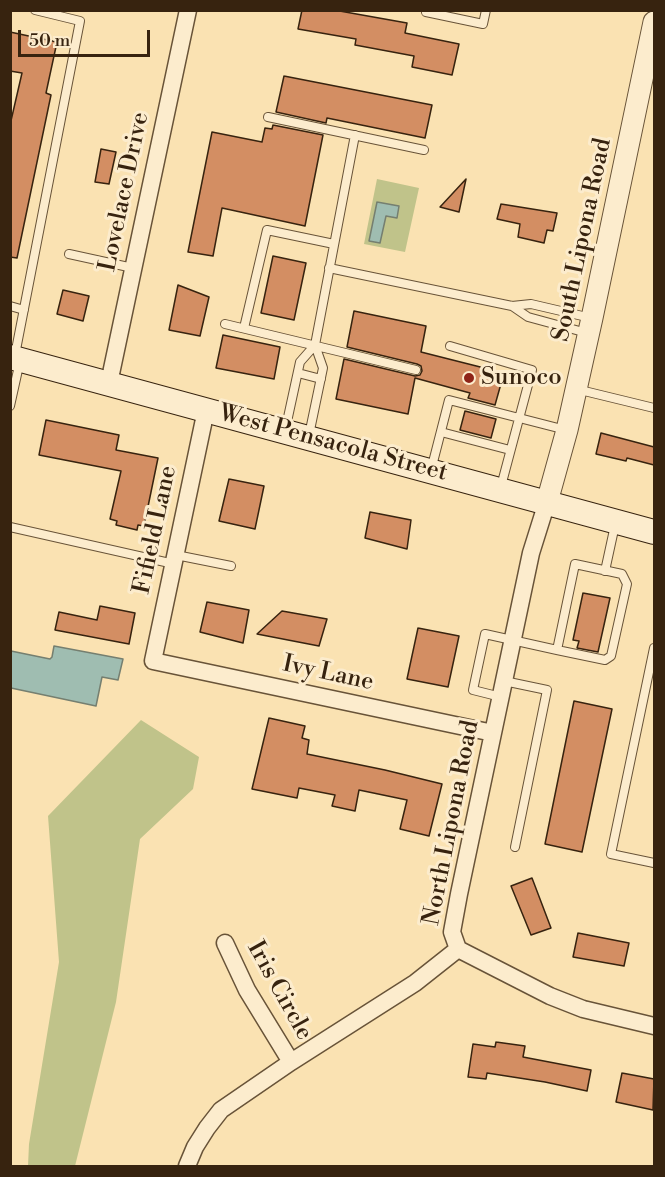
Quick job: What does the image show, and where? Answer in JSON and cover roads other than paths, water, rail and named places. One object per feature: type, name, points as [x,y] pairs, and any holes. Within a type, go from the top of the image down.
[{"type":"main road","name":"West Pensacola Street","points":[[15,359],[654,532]]},
{"type":"street","name":"Lovelace Drive","points":[[109,383],[188,10]]},
{"type":"street","name":"South Lipona Road","points":[[547,502],[567,430],[591,326],[654,22]]},
{"type":"street","name":"Fifield Lane","points":[[153,661],[206,410]]},
{"type":"street","name":"North Lipona Road","points":[[187,1167],[195,1147],[221,1110],[291,1062],[415,983],[458,949],[452,932],[531,553],[547,502]]},
{"type":"street","name":"Ivy Lane","points":[[153,661],[493,733]]},
{"type":"street","name":"Iris Circle","points":[[225,943],[247,990],[291,1062]]},
{"type":"street","points":[[458,949],[539,991],[583,1010],[654,1026]]},
{"type":"lane","points":[[10,406],[15,359],[80,21],[35,10]]},
{"type":"lane","points":[[426,12],[483,24],[486,10]]},
{"type":"lane","points":[[268,117],[424,150]]},
{"type":"lane","points":[[308,438],[323,368],[315,345],[355,135]]},
{"type":"lane","points":[[244,328],[267,230],[334,244]]},
{"type":"lane","points":[[69,254],[133,268]]},
{"type":"lane","points":[[329,268],[513,306],[531,304],[549,308],[591,326]]},
{"type":"lane","points":[[10,306],[24,310]]},
{"type":"lane","points":[[513,306],[528,317],[546,322],[591,326]]},
{"type":"lane","points":[[546,322],[549,308]]},
{"type":"lane","points":[[225,324],[416,369]]},
{"type":"lane","points":[[285,431],[300,362],[315,345]]},
{"type":"lane","points":[[450,346],[532,370],[500,490]]},
{"type":"lane","points":[[297,373],[321,380]]},
{"type":"lane","points":[[576,389],[654,408]]},
{"type":"lane","points":[[430,471],[449,400],[567,430]]},
{"type":"lane","points":[[441,432],[510,450]]},
{"type":"lane","points":[[605,571],[616,521]]},
{"type":"lane","points":[[10,527],[175,559],[231,566]]},
{"type":"lane","points":[[515,847],[547,690],[473,690],[485,634],[557,650],[605,660],[611,656],[627,584],[622,574],[575,564],[557,650]]},
{"type":"lane","points":[[654,648],[611,854],[654,863]]},
{"type":"place","name":"Sunoco","points":[[469,378]]}]
